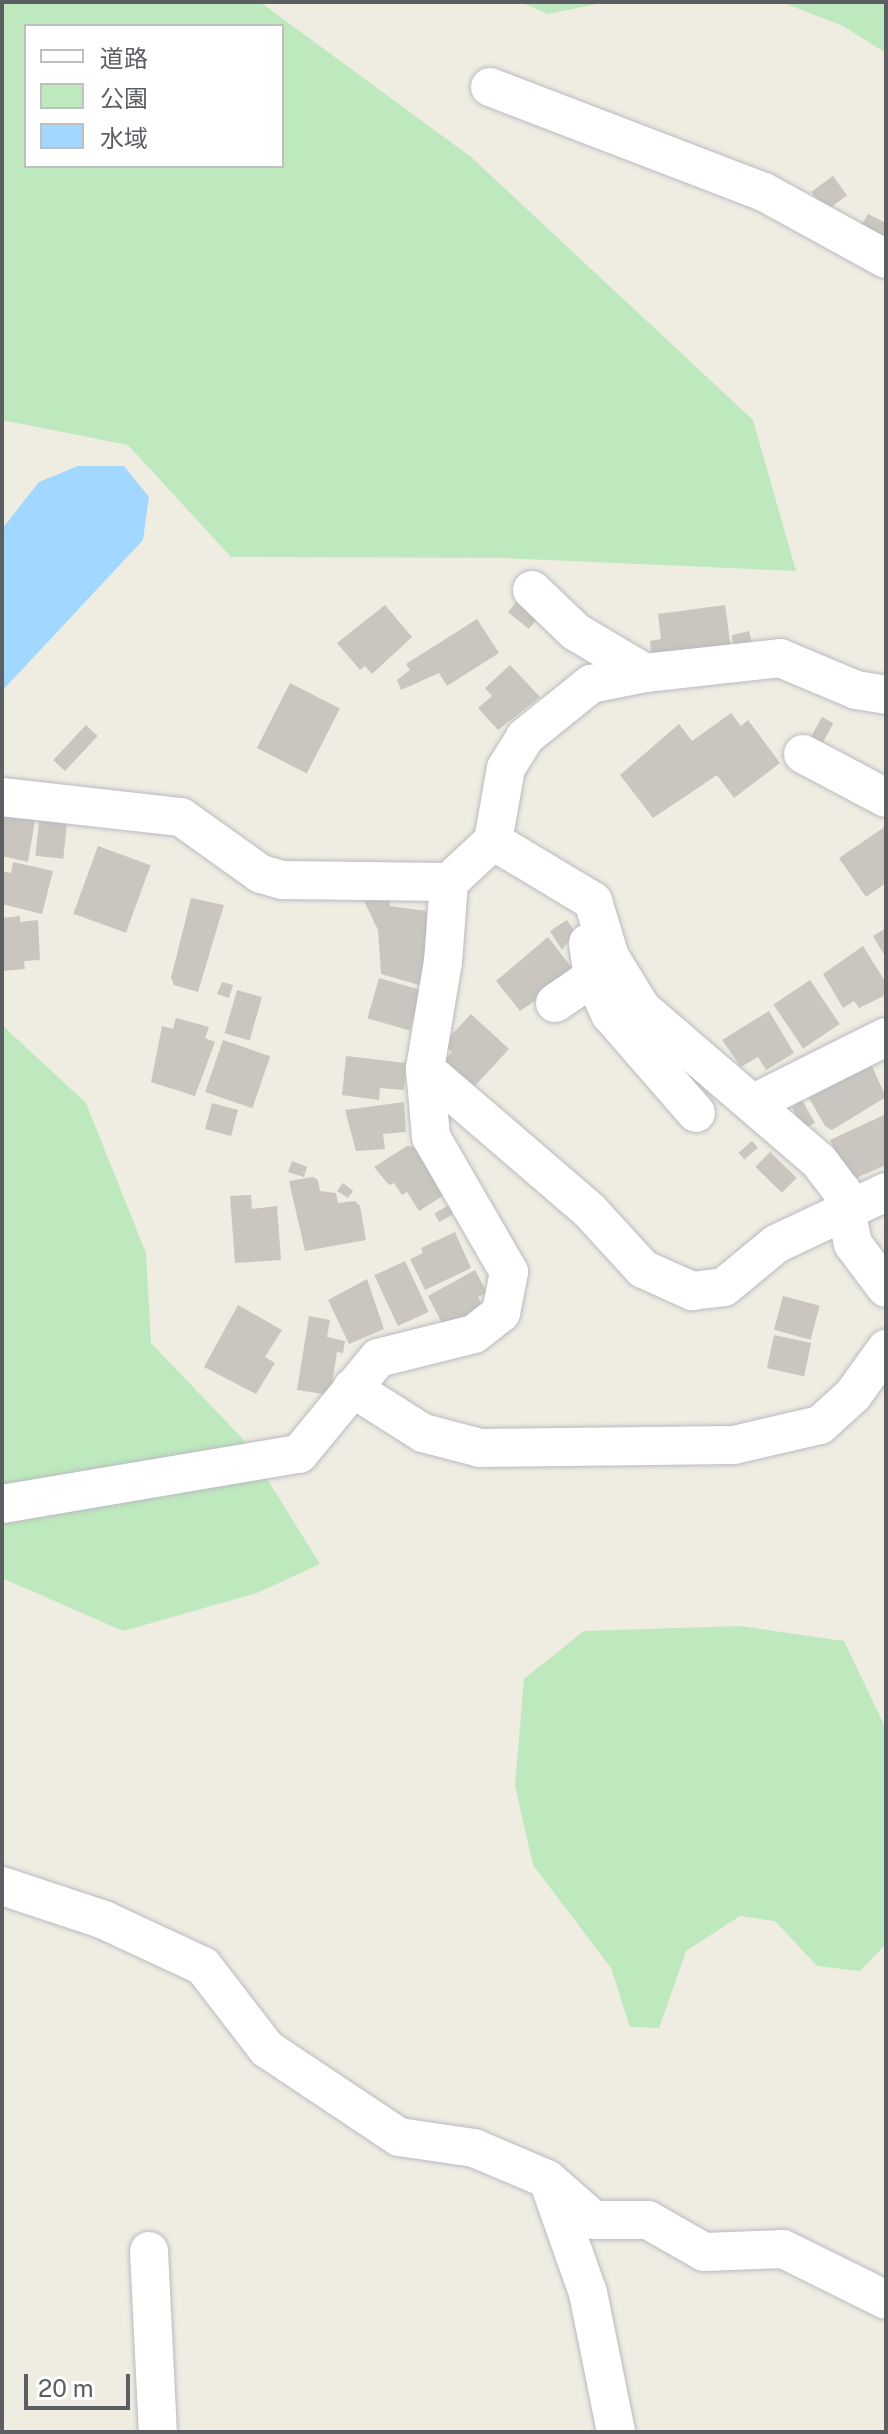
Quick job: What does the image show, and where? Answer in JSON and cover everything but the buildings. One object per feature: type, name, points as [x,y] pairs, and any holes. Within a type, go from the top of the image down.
[{"type":"street","points":[[490,87],[764,192],[886,259]]},
{"type":"street","points":[[532,590],[576,632],[645,673]]},
{"type":"street","points":[[2,1504],[299,1454],[378,1358],[474,1334],[501,1313],[509,1272],[431,1137],[425,1069],[443,962],[449,882],[493,841],[506,768],[525,737],[591,684],[645,673],[780,658],[856,690],[886,695]]},
{"type":"street","points":[[803,754],[886,798]]},
{"type":"street","points":[[2,797],[181,817],[261,874],[282,880],[449,882]]},
{"type":"street","points":[[493,841],[593,901],[610,957],[642,1009],[819,1161],[842,1191],[853,1244],[886,1288]]},
{"type":"street","points":[[593,901],[587,939],[593,977],[610,1014],[636,1048],[696,1113]]},
{"type":"street","points":[[555,1003],[593,977]]},
{"type":"street","points":[[754,1103],[886,1037]]},
{"type":"street","points":[[425,1069],[589,1210],[643,1269],[692,1291],[724,1287],[776,1244],[886,1192]]},
{"type":"street","points":[[352,1388],[423,1433],[480,1448],[734,1445],[820,1425],[853,1395],[886,1349]]},
{"type":"street","points":[[2,1886],[104,1920],[203,1966],[267,2049],[399,2137],[474,2148],[547,2179],[594,2220],[648,2220],[704,2252],[783,2249],[886,2300]]},
{"type":"street","points":[[547,2179],[588,2293],[616,2432]]},
{"type":"street","points":[[149,2251],[158,2432]]},
{"type":"green space","points":[[2,2],[260,2],[471,157],[753,420],[796,571],[505,558],[231,557],[128,445],[2,420]]},
{"type":"green space","points":[[520,2],[606,2],[548,14]]},
{"type":"green space","points":[[781,2],[886,2],[886,53],[843,26]]},
{"type":"green space","points":[[4,1027],[86,1103],[146,1253],[151,1343],[241,1437],[320,1564],[257,1593],[123,1631],[2,1578]]},
{"type":"green space","points":[[740,1626],[844,1641],[886,1729],[886,1944],[860,1971],[817,1966],[775,1921],[740,1916],[686,1951],[659,2028],[630,2027],[611,1968],[533,1865],[515,1786],[524,1679],[584,1631]]},
{"type":"water","points":[[78,466],[124,466],[149,497],[143,540],[2,691],[2,529],[39,482]]}]
